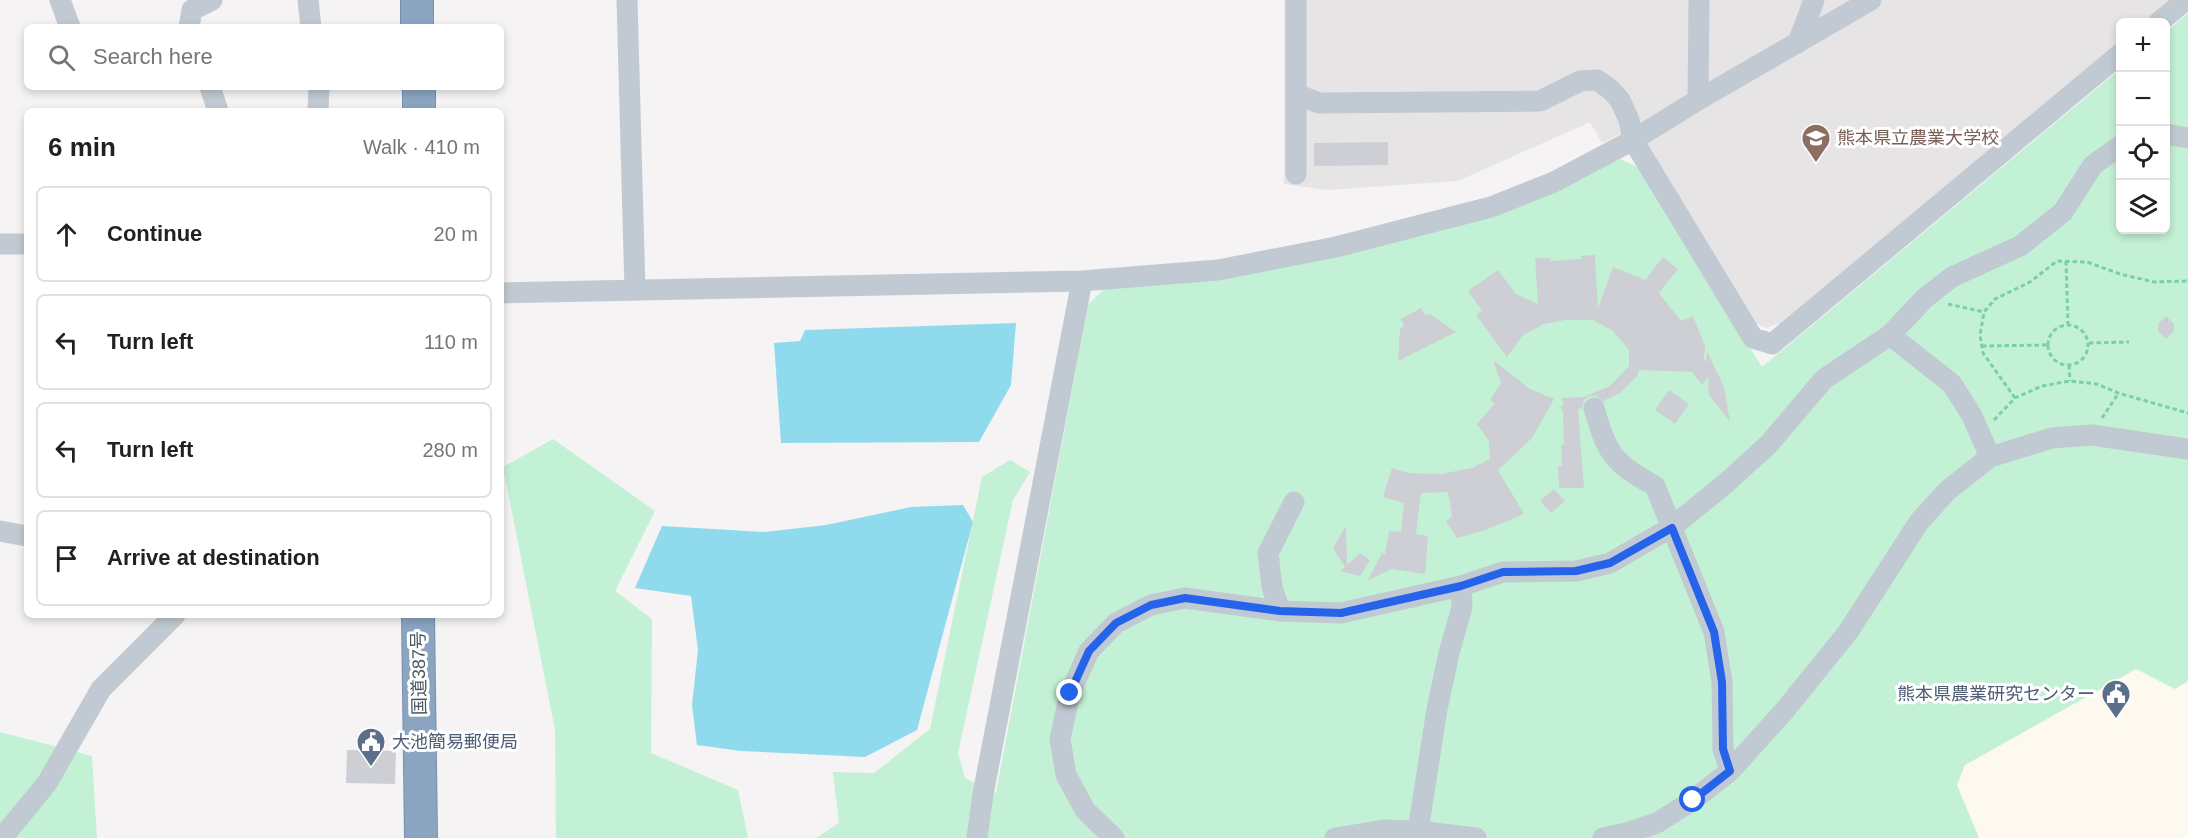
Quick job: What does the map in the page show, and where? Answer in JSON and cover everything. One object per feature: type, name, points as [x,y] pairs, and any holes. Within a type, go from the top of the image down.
[{"type":"highway","points":[[417,0],[417,24]]},
{"type":"highway","points":[[419,90],[419,108]]},
{"type":"highway","name":"国道387号","points":[[418,618],[421,838]]},
{"type":"street","points":[[60,0],[69,24]]},
{"type":"street","points":[[190,24],[192,10],[212,0]]},
{"type":"street","points":[[308,0],[311,24]]},
{"type":"street","points":[[627,0],[635,290]]},
{"type":"street","points":[[1296,0],[1296,174]]},
{"type":"street","points":[[1698,100],[1699,0]]},
{"type":"street","points":[[1798,43],[1814,0]]},
{"type":"street","points":[[504,293],[1082,281],[1218,270],[1336,247],[1491,207],[1554,182],[1633,140],[1871,0]]},
{"type":"street","points":[[2164,18],[2186,0]]},
{"type":"street","points":[[1296,94],[1319,103],[1539,101],[1580,81],[1597,80],[1620,100],[1629,120],[1633,140],[1753,338],[1772,344],[2116,58]]},
{"type":"street","points":[[211,90],[217,108]]},
{"type":"street","points":[[318,108],[319,90]]},
{"type":"street","points":[[2170,135],[2188,138]]},
{"type":"street","points":[[1114,838],[1085,810],[1066,775],[1060,739],[1070,693],[1089,651],[1116,623],[1151,605],[1185,598],[1280,611],[1341,613],[1461,586],[1503,572],[1576,571],[1610,563],[1672,528],[1725,484],[1769,444],[1824,379],[1890,335],[1924,298],[1952,277],[2020,246],[2063,212],[2093,165],[2116,149]]},
{"type":"street","points":[[0,244],[24,244]]},
{"type":"street","points":[[977,838],[983,794],[1082,281]]},
{"type":"street","points":[[1890,335],[1952,384],[1972,416],[1990,457]]},
{"type":"street","points":[[1594,408],[1601,433],[1612,456],[1632,474],[1655,486],[1661,506],[1714,632],[1722,682],[1723,749],[1730,771]]},
{"type":"street","points":[[1603,838],[1627,836],[1657,823],[1693,800],[1730,771],[1785,710],[1848,632],[1919,522],[1947,491],[1990,457],[2052,438],[2092,435],[2188,449]]},
{"type":"street","points":[[1280,611],[1272,587],[1268,553],[1294,502]]},
{"type":"street","points":[[0,531],[24,535]]},
{"type":"street","points":[[1418,831],[1437,709],[1462,607],[1461,586]]},
{"type":"street","points":[[2,838],[47,783],[101,689],[172,618]]},
{"type":"street","points":[[1335,838],[1384,830],[1418,831],[1476,838]]},
{"type":"path","points":[[2015,398],[1983,353],[1980,334],[1984,312],[1995,299],[2030,282],[2057,261],[2087,262],[2120,274],[2154,282],[2188,281]]},
{"type":"path","points":[[2066,261],[2068,324]]},
{"type":"path","points":[[1924,298],[1984,312]]},
{"type":"path","points":[[2068,324],[2078,326],[2086,333],[2089,343],[2087,354],[2079,362],[2069,365],[2059,363],[2051,356],[2048,345],[2050,335],[2057,327],[2068,324]]},
{"type":"path","points":[[2089,343],[2129,342]]},
{"type":"path","points":[[1982,346],[2048,345]]},
{"type":"path","points":[[2069,365],[2070,381]]},
{"type":"path","points":[[1980,435],[2015,398],[2042,386],[2070,381],[2097,384],[2118,393],[2188,413]]},
{"type":"path","points":[[2092,435],[2118,393]]},
{"type":"shaded area","name":"熊本県立農業大学校","points":[[1284,0],[2171,0],[2149,18],[2116,18],[2116,45],[1784,322],[1766,328],[1749,319],[1646,144],[1650,119],[1602,143],[1590,122],[1458,181],[1327,190],[1284,184]]},
{"type":"shaded area","name":"熊本県農業研究センター","points":[[2155,658],[2188,676],[2188,838],[1979,838],[1957,785],[1965,765]]},
{"type":"green space","points":[[2188,13],[2188,681],[2175,689],[2136,669],[1965,765],[1957,785],[1979,838],[816,838],[839,823],[833,772],[874,773],[930,729],[982,477],[1010,460],[1030,472],[1013,500],[958,753],[965,778],[996,793],[1088,305],[1107,286],[1494,217],[1620,159],[1638,167],[1762,367],[2116,72],[2116,234],[2170,234],[2170,29]]},
{"type":"green space","points":[[553,439],[655,511],[615,591],[652,619],[651,753],[738,790],[748,838],[556,838],[555,730],[504,466]]},
{"type":"green space","points":[[0,732],[92,756],[97,838],[0,838]]},
{"type":"water","points":[[1016,323],[1011,385],[979,442],[781,443],[774,343],[800,341],[805,330]]},
{"type":"water","points":[[963,505],[973,522],[917,730],[865,757],[741,751],[697,745],[692,705],[698,650],[691,596],[635,588],[662,526],[765,532],[826,525],[911,507]]},
{"type":"building","points":[[1388,142],[1388,165],[1314,166],[1314,143]]},
{"type":"building","points":[[1595,255],[1598,308],[1613,267],[1645,280],[1663,257],[1678,269],[1659,293],[1681,321],[1693,316],[1705,346],[1704,359],[1706,362],[1707,351],[1724,387],[1730,422],[1709,395],[1708,377],[1702,385],[1692,372],[1639,370],[1637,376],[1620,393],[1605,400],[1605,403],[1596,396],[1590,396],[1584,400],[1582,408],[1578,409],[1584,488],[1559,488],[1558,466],[1562,466],[1561,445],[1564,445],[1563,411],[1560,407],[1563,406],[1562,398],[1584,397],[1610,386],[1629,366],[1629,350],[1613,331],[1593,320],[1565,320],[1544,324],[1523,335],[1507,357],[1476,315],[1482,311],[1468,291],[1498,270],[1516,294],[1538,304],[1535,258],[1550,258],[1550,261],[1581,259],[1581,256]]},
{"type":"building","points":[[1421,308],[1425,315],[1430,314],[1456,332],[1398,361],[1400,329],[1404,326],[1401,319]]},
{"type":"building","points":[[2166,316],[2174,324],[2174,331],[2166,339],[2158,331],[2158,324]]},
{"type":"building","points":[[1493,360],[1530,389],[1554,399],[1532,438],[1498,470],[1524,514],[1483,531],[1457,538],[1446,522],[1452,516],[1448,492],[1421,493],[1416,534],[1428,536],[1425,574],[1392,569],[1368,580],[1382,553],[1385,554],[1389,531],[1401,532],[1404,503],[1383,497],[1392,468],[1408,473],[1441,474],[1472,468],[1490,459],[1489,441],[1477,424],[1495,403],[1490,400],[1501,383]]},
{"type":"building","points":[[1669,390],[1689,404],[1675,424],[1655,410]]},
{"type":"building","points":[[1554,489],[1565,501],[1551,513],[1540,501]]},
{"type":"building","points":[[1346,526],[1347,565],[1360,553],[1370,560],[1360,576],[1340,571],[1345,567],[1333,548]]},
{"type":"building","name":"大池簡易郵便局","points":[[347,750],[396,751],[395,784],[346,783]]},
{"type":"place","name":"熊本県立農業大学校","points":[[1816,164]]},
{"type":"place","name":"熊本県農業研究センター","points":[[2116,720]]},
{"type":"place","name":"大池簡易郵便局","points":[[371,768]]},
{"type":"route","points":[[1070,693],[1089,651],[1116,623],[1151,605],[1185,598],[1280,611],[1341,613],[1461,586],[1503,572],[1576,571],[1610,563],[1672,528],[1714,632],[1722,682],[1723,749],[1730,771],[1693,800]]}]
